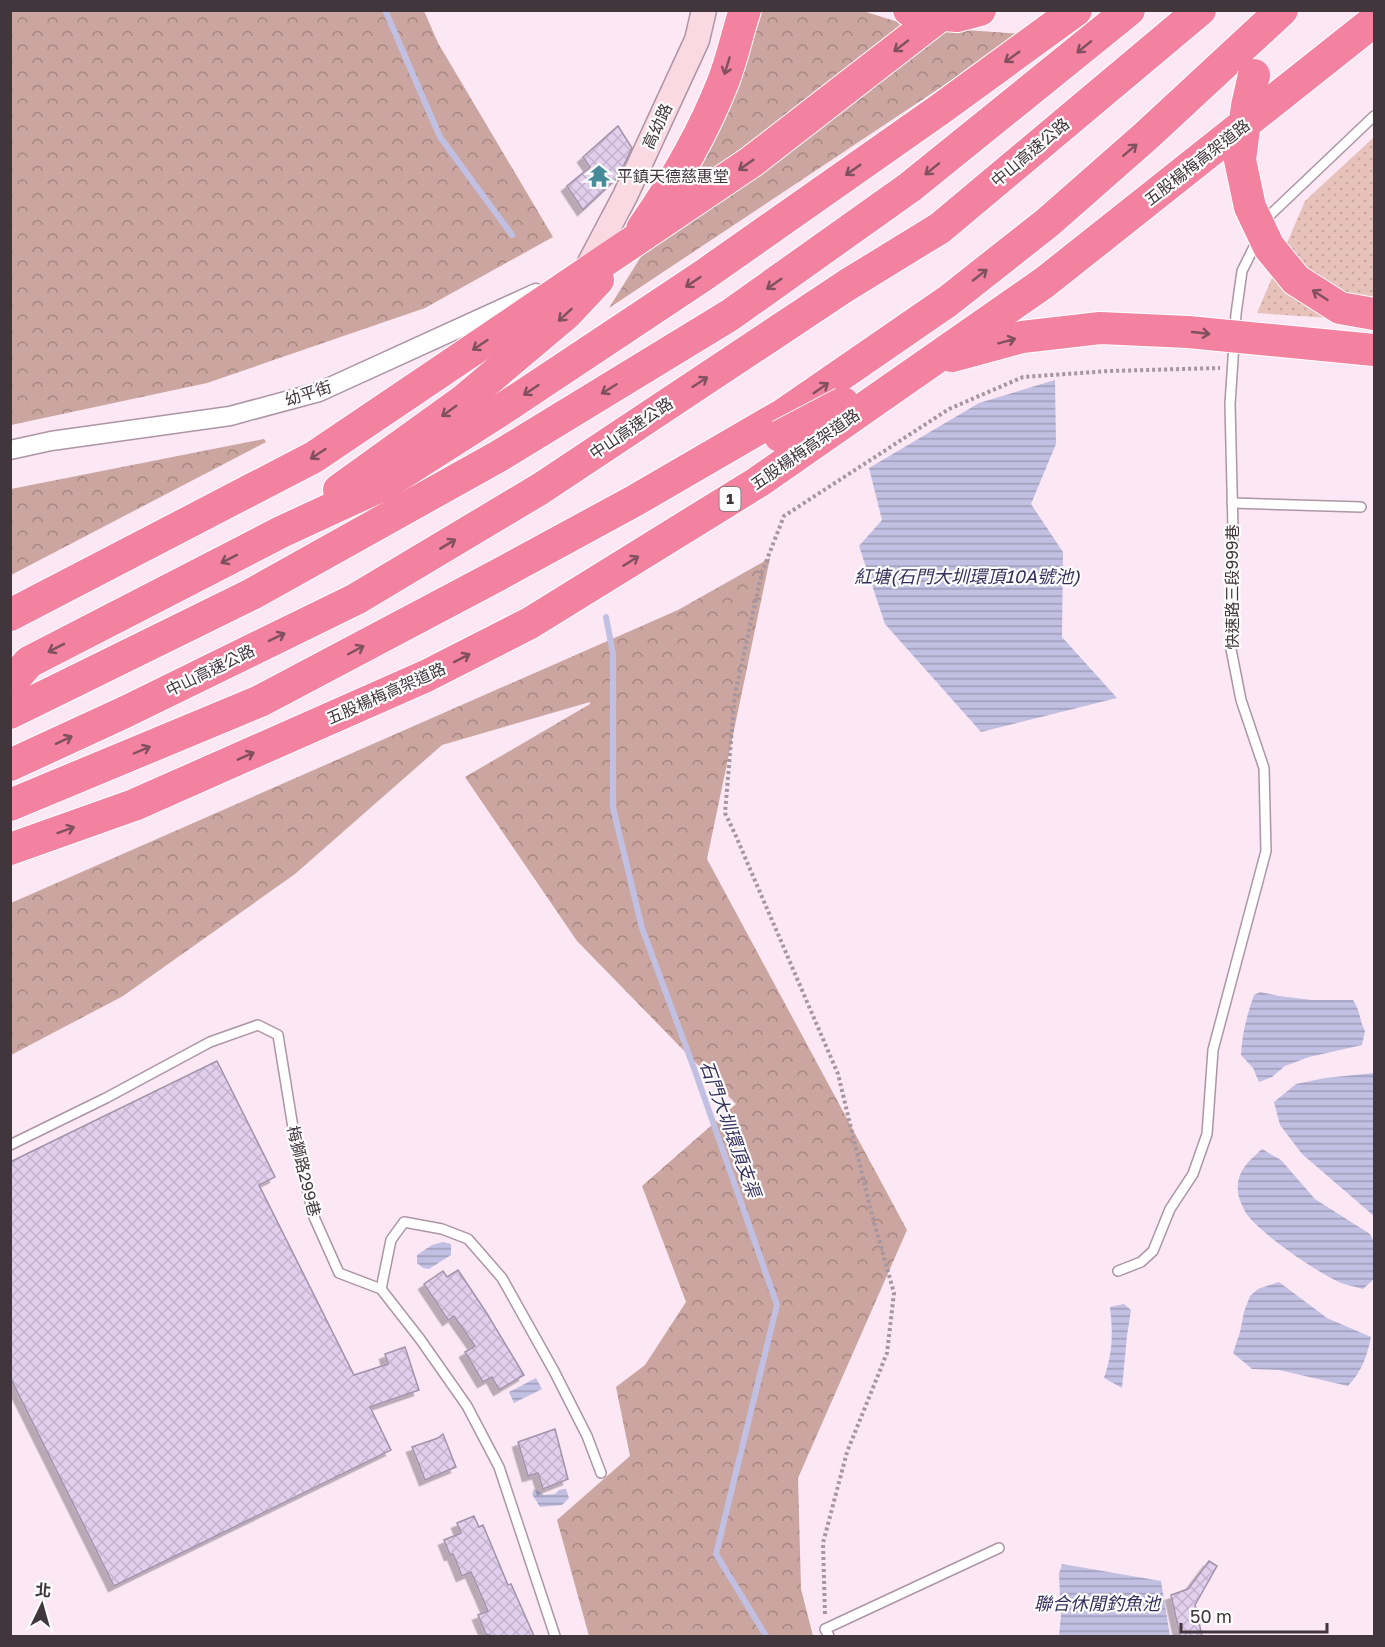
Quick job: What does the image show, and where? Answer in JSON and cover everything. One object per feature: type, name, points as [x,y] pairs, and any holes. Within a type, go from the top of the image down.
[{"type":"highway","points":[[281,532],[464,400],[566,314],[631,245],[660,203],[691,149],[723,81],[745,10]]},
{"type":"highway","points":[[909,10],[957,16],[980,10]]},
{"type":"highway","points":[[10,615],[314,457],[751,162],[947,10]]},
{"type":"highway","points":[[10,684],[29,662],[281,532],[385,484],[704,275],[1077,10]]},
{"type":"highway","points":[[10,713],[262,588],[499,456],[730,315],[910,187],[1129,10]]},
{"type":"highway","name":"中山高速公路","points":[[10,765],[125,712],[356,598],[540,489],[847,285],[940,228],[1200,10]]},
{"type":"highway","points":[[10,805],[260,701],[634,501],[784,414],[948,301],[1047,223],[1146,136],[1282,10]]},
{"type":"highway","points":[[1300,10],[1282,29],[1254,75],[1247,106],[1240,160],[1250,207],[1269,247],[1296,280],[1340,308],[1374,314]]},
{"type":"highway","name":"五股楊梅高架道路","points":[[10,849],[134,805],[426,676],[530,623],[758,482],[1045,282],[1374,21]]},
{"type":"highway","points":[[498,575],[641,513],[780,436],[894,377],[956,354],[1022,337],[1100,327],[1188,332],[1374,350]]},
{"type":"street","name":"高幼路","points":[[586,270],[625,196],[697,40],[704,10]]},
{"type":"street","name":"幼平街","points":[[10,450],[51,441],[230,416],[319,392],[586,270]]},
{"type":"lane","name":"快速路三段999巷","points":[[1118,1271],[1141,1262],[1153,1251],[1170,1209],[1193,1174],[1207,1134],[1213,1050],[1266,851],[1264,768],[1241,700],[1231,649],[1230,405],[1236,314],[1242,271],[1270,215],[1374,116]]},
{"type":"lane","points":[[1232,503],[1361,507]]},
{"type":"lane","name":"梅獅路299巷","points":[[10,1145],[106,1098],[210,1042],[258,1025],[278,1035],[296,1140],[314,1217],[339,1273],[381,1289]]},
{"type":"lane","points":[[555,1636],[499,1467],[467,1406],[420,1339],[381,1289],[391,1240],[404,1222],[442,1229],[468,1239],[501,1278],[573,1408],[601,1473]]},
{"type":"lane","points":[[827,1633],[999,1548]]},
{"type":"path","points":[[827,1633],[823,1544],[847,1452],[887,1353],[894,1293],[838,1074],[725,813],[735,694],[762,572],[784,516],[949,409],[1023,377],[1109,371],[1232,368]]},
{"type":"shaded area","points":[[1374,137],[1374,321],[1257,313],[1305,201]]},
{"type":"green space","points":[[10,11],[424,11],[438,43],[553,237],[425,308],[207,383],[11,425]]},
{"type":"green space","points":[[757,11],[863,11],[911,26],[1021,34],[609,308],[711,144]]},
{"type":"green space","points":[[264,439],[266,442],[11,575],[11,489]]},
{"type":"green space","points":[[770,558],[707,859],[907,1230],[798,1478],[801,1589],[813,1636],[589,1636],[557,1520],[630,1456],[616,1387],[645,1365],[686,1302],[642,1186],[736,1104],[577,941],[465,777],[590,702],[442,745],[295,874],[123,996],[11,1055],[11,903],[678,610]]},
{"type":"water","name":"紅塘(石門大圳環頂10A號池)","points":[[1055,380],[1056,444],[1031,504],[1063,552],[1062,637],[1117,698],[981,732],[885,624],[859,546],[882,520],[869,468],[979,403]]},
{"type":"water","points":[[1260,992],[1312,1000],[1353,1000],[1365,1031],[1362,1045],[1309,1057],[1285,1066],[1272,1077],[1259,1082],[1253,1068],[1241,1055],[1249,1010],[1254,995]]},
{"type":"water","points":[[1374,1073],[1374,1216],[1302,1154],[1280,1125],[1274,1102],[1296,1084],[1325,1078]]},
{"type":"water","points":[[1262,1149],[1281,1160],[1315,1199],[1370,1234],[1374,1242],[1374,1279],[1363,1289],[1334,1280],[1307,1263],[1263,1231],[1246,1213],[1238,1194],[1239,1178],[1244,1167]]},
{"type":"water","points":[[443,1242],[451,1244],[451,1255],[429,1269],[417,1263],[417,1255],[432,1245]]},
{"type":"water","points":[[1279,1282],[1327,1318],[1371,1337],[1363,1363],[1348,1386],[1279,1370],[1252,1369],[1233,1353],[1250,1296],[1258,1289]]},
{"type":"water","points":[[1124,1304],[1131,1310],[1122,1388],[1104,1378],[1112,1343],[1110,1307]]},
{"type":"water","points":[[536,1378],[542,1389],[514,1403],[509,1392]]},
{"type":"water","points":[[534,1489],[544,1495],[555,1494],[559,1490],[566,1489],[569,1498],[562,1505],[540,1507],[532,1494]]},
{"type":"water","name":"聯合休閒釣魚池","points":[[1062,1564],[1161,1581],[1170,1636],[1059,1636],[1061,1615],[1059,1574]]},
{"type":"building","name":"平鎮天德慈惠堂","points":[[618,126],[632,148],[618,177],[583,210],[567,186],[590,167],[583,157]]},
{"type":"building","points":[[217,1061],[275,1177],[259,1185],[354,1375],[388,1364],[385,1354],[405,1347],[419,1390],[370,1407],[391,1450],[114,1586],[10,1377],[10,1162]]},
{"type":"building","points":[[458,1270],[524,1375],[499,1390],[492,1377],[483,1382],[465,1352],[475,1346],[454,1316],[448,1320],[424,1284],[443,1271],[447,1277]]},
{"type":"building","points":[[555,1429],[568,1479],[543,1489],[538,1473],[528,1476],[518,1442]]},
{"type":"building","points":[[443,1434],[456,1467],[425,1480],[412,1447]]},
{"type":"building","points":[[474,1516],[479,1527],[483,1525],[508,1585],[511,1584],[534,1636],[486,1634],[478,1615],[488,1611],[471,1572],[462,1576],[444,1540],[461,1533],[457,1523]]},
{"type":"building","points":[[1209,1561],[1217,1566],[1195,1605],[1202,1636],[1180,1636],[1171,1595],[1188,1589]]},
{"type":"waterway","name":"石門大圳環頂支渠","points":[[385,10],[440,137],[512,235]]},
{"type":"waterway","name":"石門大圳環頂支渠","points":[[606,617],[613,654],[613,808],[642,928],[777,1305],[716,1554],[766,1636]]},
{"type":"place","name":"平鎮天德慈惠堂","points":[[599,176]]}]
